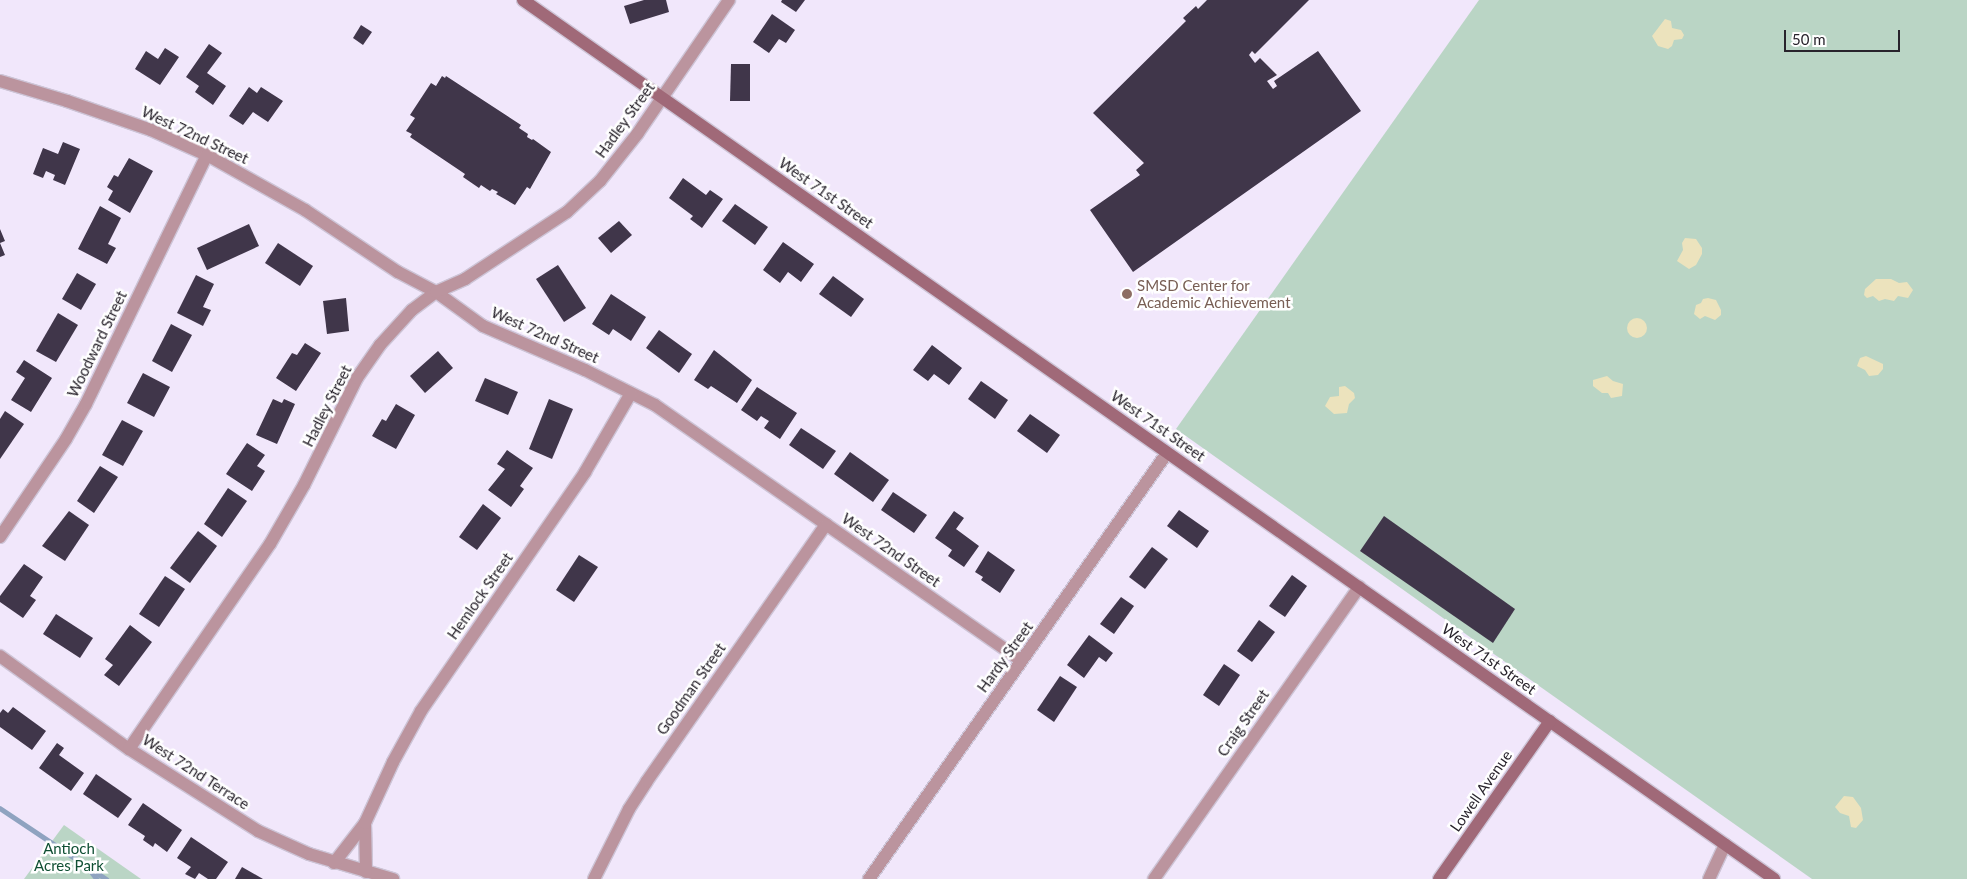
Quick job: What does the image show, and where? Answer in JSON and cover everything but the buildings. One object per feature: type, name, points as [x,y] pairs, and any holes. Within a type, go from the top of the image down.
[{"type":"street","name":"West 71st Street","points":[[523,0],[1774,879]]},
{"type":"street","name":"Hadley Street","points":[[129,749],[270,544],[304,486],[357,378],[380,345],[412,310],[436,292],[465,279],[567,212],[619,159],[729,0]]},
{"type":"street","name":"West 72nd Street","points":[[0,81],[151,130],[207,155],[305,210],[398,272],[436,292],[483,326],[585,370],[655,405],[1021,660]]},
{"type":"street","name":"Woodward Street","points":[[0,538],[66,439],[86,404],[207,155]]},
{"type":"street","name":"Hemlock Street","points":[[334,863],[365,823],[394,762],[422,711],[585,472],[631,393]]},
{"type":"street","name":"Hardy Street","points":[[869,879],[1168,453]]},
{"type":"street","name":"Goodman Street","points":[[594,879],[629,809],[646,781],[826,524]]},
{"type":"street","name":"Craig Street","points":[[1154,879],[1359,587]]},
{"type":"street","name":"West 72nd Terrace","points":[[0,656],[129,749],[258,831],[334,863],[393,879]]},
{"type":"street","name":"Lowell Avenue","points":[[1439,879],[1550,722]]},
{"type":"street","name":"Hemlock Street","points":[[365,823],[366,872]]},
{"type":"street","points":[[1709,879],[1725,844]]},
{"type":"green space","points":[[1479,0],[1967,0],[1967,879],[1812,879],[1176,429]]},
{"type":"green space","name":"Antioch Acres Park","points":[[64,825],[141,879],[24,879]]},
{"type":"sand","points":[[1665,19],[1671,21],[1672,28],[1681,30],[1684,35],[1682,39],[1674,40],[1672,46],[1668,49],[1658,46],[1652,36]]},
{"type":"sand","points":[[1685,238],[1696,239],[1702,248],[1702,254],[1696,265],[1689,269],[1677,261],[1683,250],[1682,243]]},
{"type":"sand","points":[[1876,279],[1891,279],[1899,283],[1907,282],[1913,290],[1908,298],[1898,296],[1894,301],[1885,299],[1879,301],[1873,296],[1867,298],[1864,295],[1865,289]]},
{"type":"sand","points":[[1703,299],[1716,300],[1721,310],[1721,315],[1715,320],[1705,316],[1700,319],[1694,314],[1696,305],[1701,303]]},
{"type":"sand","points":[[1637,318],[1644,321],[1647,328],[1644,335],[1637,338],[1630,335],[1627,328],[1630,321]]},
{"type":"sand","points":[[1866,356],[1883,364],[1883,369],[1878,375],[1869,376],[1865,370],[1857,366],[1860,358]]},
{"type":"sand","points":[[1607,376],[1613,381],[1623,384],[1622,396],[1611,398],[1608,393],[1602,393],[1593,386],[1593,380]]},
{"type":"sand","points":[[1345,386],[1354,393],[1355,398],[1349,404],[1347,413],[1334,414],[1325,406],[1330,397],[1339,396],[1339,387]]},
{"type":"sand","points":[[1844,796],[1853,797],[1861,808],[1863,820],[1856,828],[1851,827],[1849,816],[1840,813],[1835,807]]},
{"type":"waterway","points":[[0,808],[106,879]]},
{"type":"waterway","points":[[90,870],[97,879]]},
{"type":"place","name":"SMSD Center for Academic Achievement","points":[[1127,294]]}]
